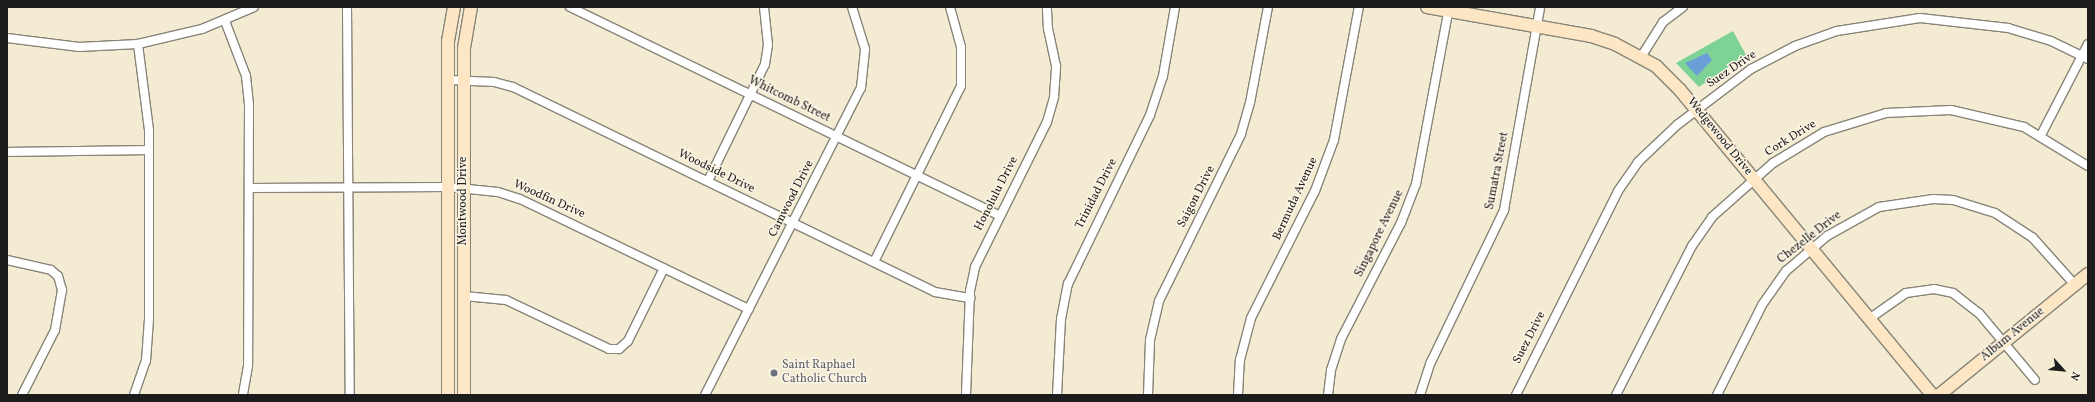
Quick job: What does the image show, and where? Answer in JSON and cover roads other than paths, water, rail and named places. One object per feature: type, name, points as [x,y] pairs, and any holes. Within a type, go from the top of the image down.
[{"type":"street","points":[[7,38],[79,47],[138,44],[225,21],[254,7]]},
{"type":"street","points":[[347,7],[350,188],[350,395]]},
{"type":"street","name":"Montwood Drive","points":[[448,395],[448,41],[454,7]]},
{"type":"street","name":"Montwood Drive","points":[[464,395],[464,48],[471,7]]},
{"type":"street","name":"Whitcomb Street","points":[[570,7],[998,215]]},
{"type":"street","points":[[708,181],[751,95],[767,57],[764,7]]},
{"type":"street","name":"Camwood Drive","points":[[705,395],[837,137],[864,75],[865,49],[852,7]]},
{"type":"street","points":[[874,262],[961,86],[964,63],[950,7]]},
{"type":"street","name":"Honolulu Drive","points":[[966,395],[970,298],[975,267],[998,215],[1047,122],[1054,97],[1056,66],[1047,7]]},
{"type":"street","name":"Trinidad Drive","points":[[1057,395],[1061,319],[1068,284],[1150,115],[1163,76],[1175,7]]},
{"type":"street","name":"Saigon Drive","points":[[1148,395],[1155,314],[1241,134],[1250,103],[1268,7]]},
{"type":"street","name":"Bermuda Avenue","points":[[1238,395],[1241,353],[1251,318],[1315,191],[1334,140],[1358,7]]},
{"type":"street","name":"Wedgewood Drive","points":[[1427,7],[1449,9],[1603,40],[1640,57],[1662,70],[1697,109],[1932,395]]},
{"type":"street","name":"Sumatra Street","points":[[1420,395],[1431,362],[1504,210],[1540,7]]},
{"type":"street","points":[[1640,57],[1663,22],[1684,7]]},
{"type":"street","name":"Singapore Avenue","points":[[1328,395],[1339,344],[1401,223],[1416,184],[1449,9]]},
{"type":"street","name":"Suez Drive","points":[[1516,395],[1626,178],[1647,152],[1697,109],[1751,69],[1796,46],[1837,30],[1886,21],[1945,19],[1995,25],[2032,34],[2085,58]]},
{"type":"street","points":[[225,21],[243,66],[248,92],[250,188],[248,366],[243,395]]},
{"type":"street","points":[[134,395],[146,361],[148,338],[148,116],[138,44]]},
{"type":"street","points":[[2041,135],[2085,58],[2088,44]]},
{"type":"street","name":"Woodside Drive","points":[[449,80],[513,87],[935,292],[970,298]]},
{"type":"street","name":"Cork Drive","points":[[1616,395],[1703,229],[1720,209],[1754,180],[1792,150],[1824,132],[1886,112],[1930,108],[1964,111],[1990,116],[2041,135],[2088,166]]},
{"type":"street","points":[[7,152],[148,150]]},
{"type":"street","name":"Woodfin Drive","points":[[250,188],[448,187],[464,188],[520,199],[749,309]]},
{"type":"street","name":"Chezelle Drive","points":[[1717,395],[1772,288],[1811,249],[1854,218],[1879,207],[1915,200],[1953,200],[1995,213],[2019,227],[2075,285]]},
{"type":"street","points":[[7,260],[51,270],[58,276],[62,290],[55,330],[22,395]]},
{"type":"street","points":[[464,296],[506,300],[609,349],[619,349],[628,341],[664,268]]},
{"type":"street","name":"Album Avenue","points":[[1939,395],[2088,274]]},
{"type":"street","points":[[1869,319],[1906,292],[1943,291],[1970,304],[2035,380]]},
{"type":"water","points":[[1707,53],[1712,60],[1697,76],[1685,63]]},
{"type":"place","name":"Saint Raphael Catholic Church","points":[[774,373]]}]
